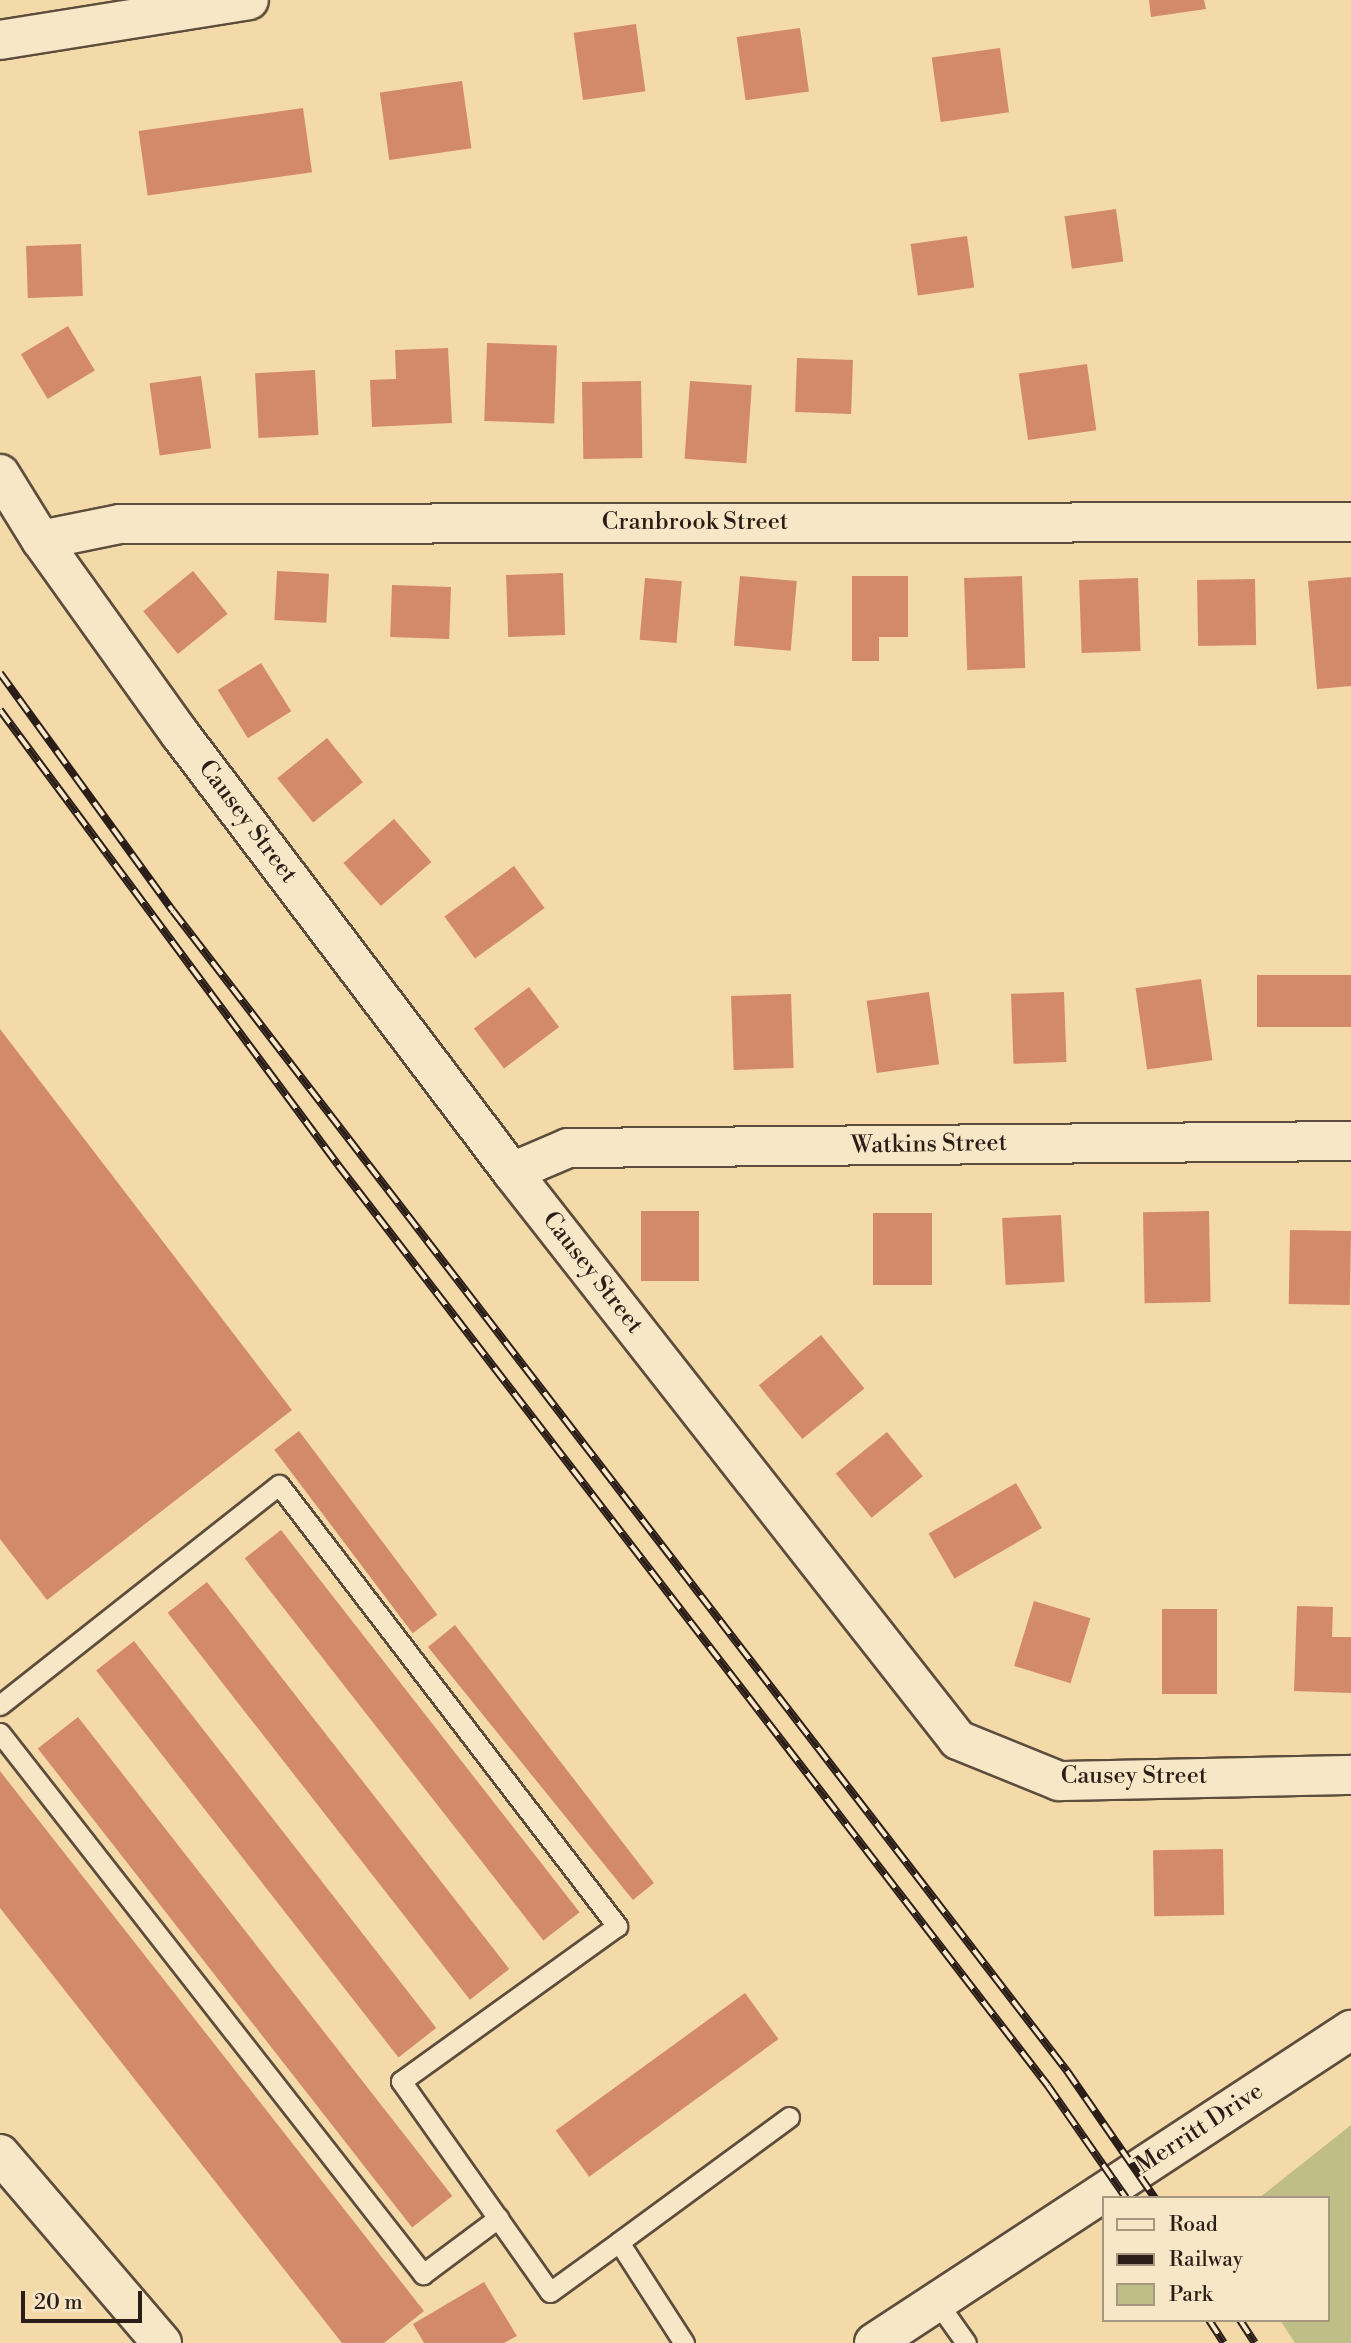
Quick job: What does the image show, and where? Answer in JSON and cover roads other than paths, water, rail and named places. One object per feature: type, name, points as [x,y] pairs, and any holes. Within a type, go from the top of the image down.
[{"type":"street","points":[[3,32],[248,0]]},
{"type":"street","name":"Causey Street","points":[[0,474],[41,540],[180,734],[512,1172],[958,1740],[1059,1781],[1351,1775]]},
{"type":"street","name":"Cranbrook Street","points":[[41,540],[120,524],[1351,522]]},
{"type":"street","name":"Watkins Street","points":[[512,1172],[568,1148],[1351,1140]]},
{"type":"street","name":"Merritt Drive","points":[[874,2343],[1351,2030]]},
{"type":"street","points":[[0,2154],[162,2343]]},
{"type":"lane","points":[[0,1705],[279,1485],[617,1926],[401,2081],[550,2292],[789,2117]]},
{"type":"lane","points":[[0,1733],[423,2274],[498,2218]]},
{"type":"lane","points":[[618,2242],[684,2343]]},
{"type":"lane","points":[[937,2302],[966,2343]]},
{"type":"railway","points":[[0,673],[173,911],[1067,2071],[1154,2196]]},
{"type":"railway","points":[[0,710],[338,1165],[1048,2086],[1125,2196]]},
{"type":"railway","points":[[1210,2322],[1224,2343]]},
{"type":"railway","points":[[1241,2322],[1255,2343]]}]
